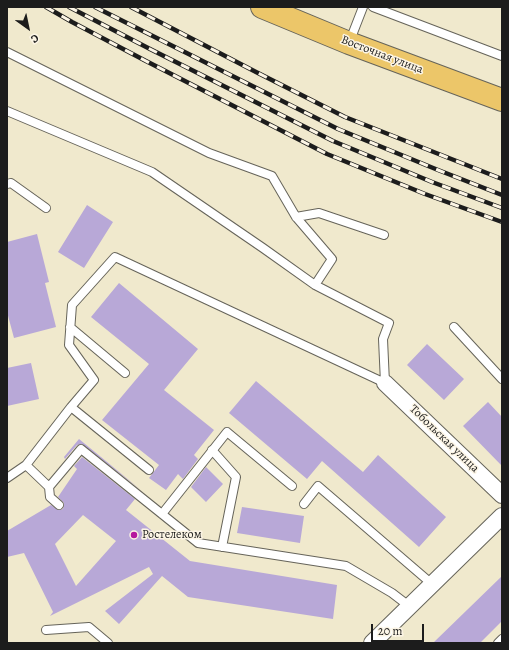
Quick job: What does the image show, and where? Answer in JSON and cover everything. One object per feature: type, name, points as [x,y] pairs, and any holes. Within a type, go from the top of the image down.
[{"type":"main road","name":"Восточная улица","points":[[262,7],[349,43],[502,100]]},
{"type":"street","name":"Тобольская улица","points":[[385,383],[502,495]]},
{"type":"street","points":[[372,643],[502,516]]},
{"type":"lane","points":[[349,43],[363,7]]},
{"type":"lane","points":[[373,7],[502,56]]},
{"type":"lane","points":[[7,52],[209,153],[272,176],[296,217],[332,259],[315,285]]},
{"type":"lane","points":[[7,111],[152,172],[315,285],[389,323],[383,339],[385,383],[115,257],[72,305],[69,345],[94,380],[26,464],[7,478]]},
{"type":"lane","points":[[7,184],[11,183],[46,208]]},
{"type":"lane","points":[[296,217],[319,213],[384,235]]},
{"type":"lane","points":[[70,327],[125,373]]},
{"type":"lane","points":[[454,327],[502,379]]},
{"type":"lane","points":[[71,407],[149,470]]},
{"type":"lane","points":[[162,514],[227,432],[292,486]]},
{"type":"lane","points":[[49,488],[80,449],[198,543],[346,566],[392,593],[409,606]]},
{"type":"lane","points":[[212,450],[236,477],[222,547]]},
{"type":"lane","points":[[26,464],[49,488],[50,496],[58,505]]},
{"type":"lane","points":[[304,504],[318,486],[432,584]]},
{"type":"lane","points":[[46,630],[89,627],[108,643]]},
{"type":"lane","points":[[498,643],[502,639]]},
{"type":"building","points":[[87,205],[113,222],[84,268],[58,252]]},
{"type":"building","points":[[37,234],[49,282],[45,283],[56,327],[14,338],[7,312],[7,242]]},
{"type":"building","points":[[119,283],[198,349],[164,390],[214,430],[194,455],[198,459],[183,479],[178,474],[166,490],[149,478],[159,465],[102,420],[149,364],[91,317]]},
{"type":"building","points":[[427,344],[464,379],[444,400],[407,365]]},
{"type":"building","points":[[31,363],[39,399],[7,406],[7,368]]},
{"type":"building","points":[[256,381],[363,472],[378,455],[446,517],[419,547],[322,461],[307,479],[229,413]]},
{"type":"building","points":[[488,402],[502,417],[502,466],[463,426]]},
{"type":"building","points":[[79,439],[142,491],[82,444],[77,445],[65,459],[64,457]]},
{"type":"building","points":[[82,457],[135,499],[126,510],[190,561],[337,585],[333,619],[188,597],[162,576],[119,624],[105,611],[153,574],[149,567],[50,616],[53,612],[24,553],[7,557],[7,531],[51,505],[58,510],[63,509],[64,503],[58,497],[77,469],[74,466]],"holes":[[[83,515],[116,541],[76,586],[55,544]]]},
{"type":"building","points":[[206,467],[223,484],[206,502],[191,487]]},
{"type":"building","points":[[242,507],[304,516],[300,543],[237,533]]},
{"type":"building","points":[[502,576],[502,621],[480,643],[433,643]]},
{"type":"railway","points":[[46,7],[144,60],[327,154],[425,194],[502,222]]},
{"type":"railway","points":[[69,7],[333,141],[432,182],[502,208]]},
{"type":"railway","points":[[95,7],[338,129],[502,195]]},
{"type":"railway","points":[[131,7],[345,117],[502,179]]},
{"type":"place","name":"Ростелеком","points":[[134,535]]}]
